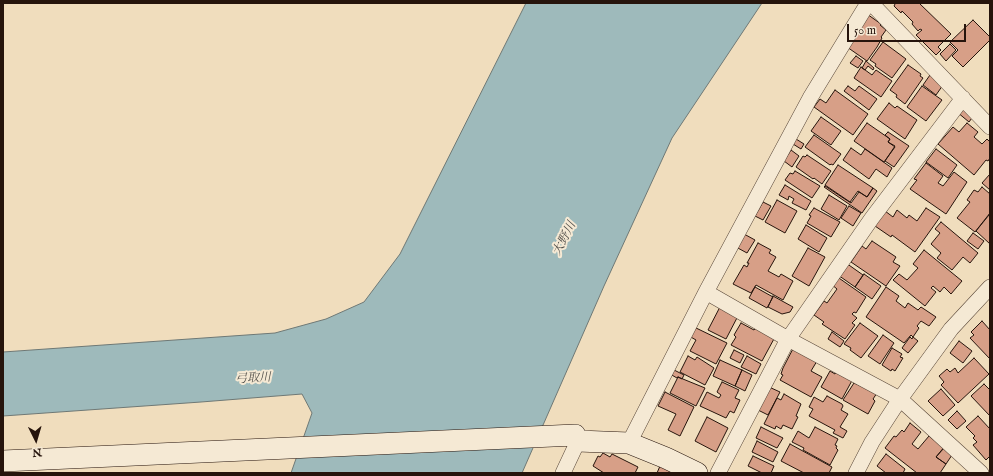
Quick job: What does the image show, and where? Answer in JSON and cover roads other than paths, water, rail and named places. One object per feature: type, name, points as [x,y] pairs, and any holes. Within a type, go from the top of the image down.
[{"type":"street","points":[[629,443],[706,292],[810,98],[868,3]]},
{"type":"street","points":[[871,3],[990,127]]},
{"type":"street","points":[[718,473],[788,339],[872,218],[963,98]]},
{"type":"street","points":[[856,473],[872,442],[900,399],[951,329],[990,287]]},
{"type":"street","points":[[706,292],[788,339],[900,399],[981,473]]},
{"type":"street","points":[[563,473],[577,438]]},
{"type":"street","points":[[3,461],[577,438],[629,443],[666,458],[697,473]]},
{"type":"water","points":[[526,3],[762,3],[672,138],[604,286],[522,473],[291,473],[312,413],[302,394],[3,416],[3,352],[275,333],[326,319],[364,302],[400,254]]},
{"type":"water label","name":"大野川","points":[[565,239]]},
{"type":"water label","name":"弓取川","points":[[253,379]]}]
